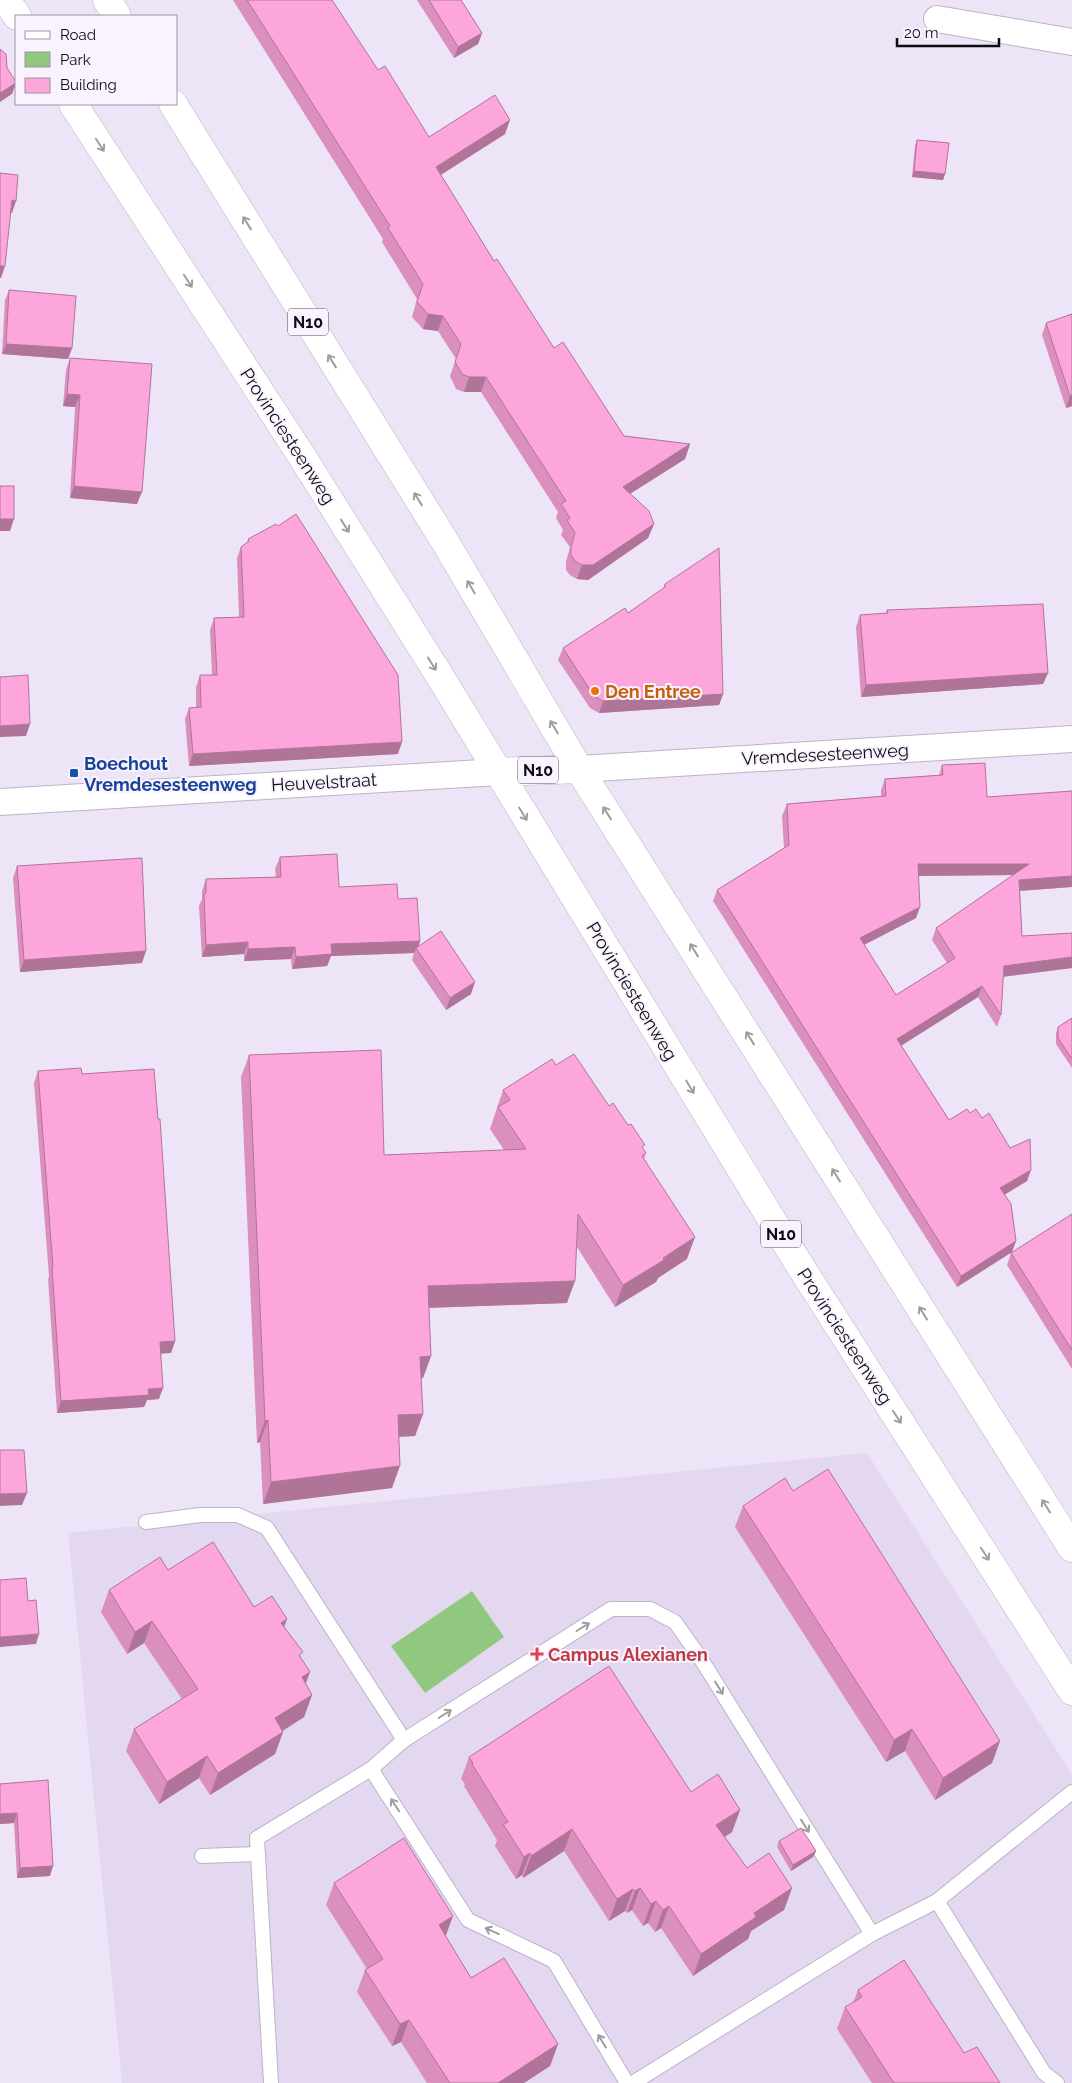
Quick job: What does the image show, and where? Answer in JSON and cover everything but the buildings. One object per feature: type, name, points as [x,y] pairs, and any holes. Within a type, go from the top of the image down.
[{"type":"main road","points":[[6,0],[16,15]]},
{"type":"main road","points":[[107,0],[116,15]]},
{"type":"main road","name":"Provinciesteenweg","points":[[74,105],[306,463],[498,772],[797,1261],[1072,1691]]},
{"type":"main road","name":"N10","points":[[174,105],[444,540],[578,768],[1072,1548]]},
{"type":"main road","name":"N10","points":[[498,772],[578,768]]},
{"type":"street","points":[[937,19],[1072,42]]},
{"type":"street","name":"Vremdesesteenweg","points":[[578,768],[1072,739]]},
{"type":"street","name":"Heuvelstraat","points":[[0,802],[498,772]]},
{"type":"lane","points":[[146,1522],[200,1515],[238,1515],[266,1528],[404,1740]]},
{"type":"lane","points":[[271,2083],[257,1838],[371,1769],[404,1740],[611,1609],[650,1609],[675,1622],[701,1659],[872,1934]]},
{"type":"lane","points":[[371,1769],[468,1920],[554,1961],[627,2083]]},
{"type":"lane","points":[[633,2083],[872,1934],[937,1900],[1072,1792]]},
{"type":"lane","points":[[202,1856],[258,1854]]},
{"type":"lane","points":[[937,1900],[1044,2073],[1057,2083]]},
{"type":"shaded area","name":"Campus Alexianen","points":[[867,1453],[1072,1774],[1072,2083],[122,2083],[68,1533]]},
{"type":"green space","points":[[472,1591],[504,1637],[425,1693],[391,1646]]},
{"type":"place","name":"Den Entree","points":[[595,691]]},
{"type":"place","name":"Boechout Vremdesesteenweg","points":[[74,773]]},
{"type":"place","name":"Campus Alexianen","points":[[537,1654]]}]
